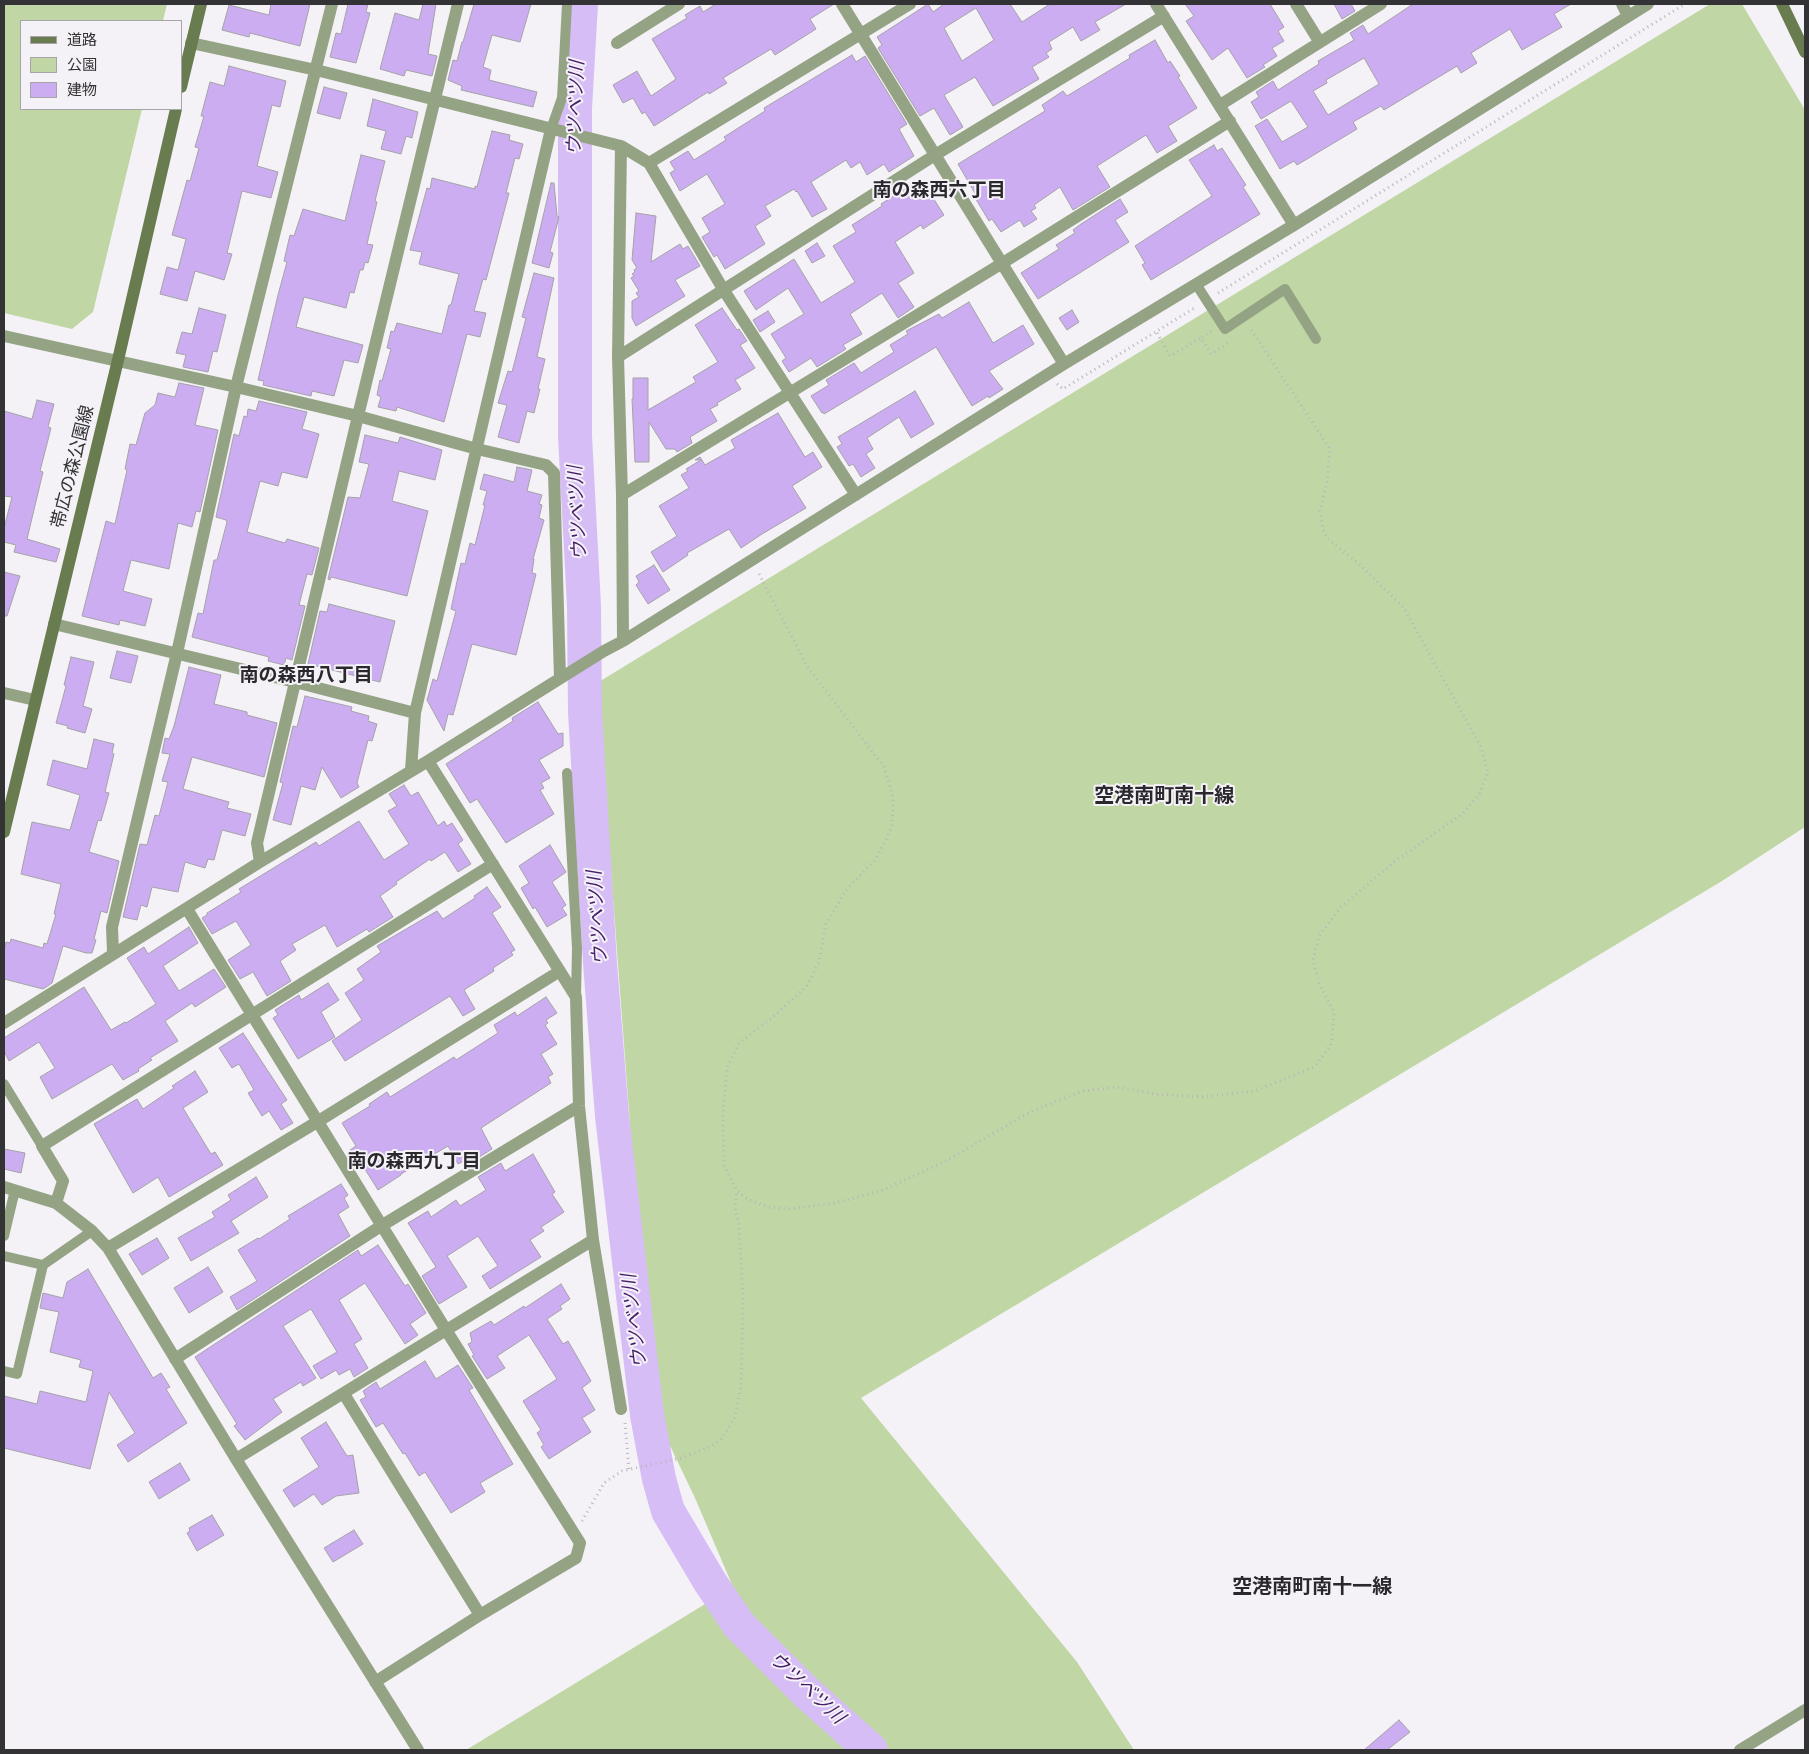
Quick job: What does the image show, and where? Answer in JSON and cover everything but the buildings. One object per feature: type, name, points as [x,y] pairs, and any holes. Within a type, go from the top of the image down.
[{"type":"main road","points":[[182,83],[201,4]]},
{"type":"main road","points":[[1782,4],[1805,52]]},
{"type":"main road","name":"帯広の森公園線","points":[[4,832],[6,811],[54,624],[118,360],[176,110]]},
{"type":"street","points":[[113,953],[112,926],[177,653],[236,387],[332,4]]},
{"type":"street","points":[[260,862],[258,843],[295,682],[458,4]]},
{"type":"street","points":[[617,43],[679,4]]},
{"type":"street","points":[[842,4],[1064,364]]},
{"type":"street","points":[[649,163],[910,4]]},
{"type":"street","points":[[1156,4],[1294,225]]},
{"type":"street","points":[[1296,4],[1320,41]]},
{"type":"street","points":[[1220,105],[1381,4]]},
{"type":"street","points":[[1622,4],[1628,16]]},
{"type":"street","points":[[4,1023],[113,953],[623,641],[1064,364],[1294,225],[1648,4]]},
{"type":"street","points":[[618,357],[935,155],[1164,16]]},
{"type":"street","points":[[191,43],[316,70],[621,146],[649,163],[723,289],[856,495]]},
{"type":"street","points":[[622,495],[1001,264],[1230,121]]},
{"type":"street","points":[[410,770],[415,713],[551,129]]},
{"type":"street","points":[[621,146],[618,357],[622,495],[623,641]]},
{"type":"street","points":[[4,336],[118,360],[358,416],[546,465],[554,473],[564,676]]},
{"type":"street","points":[[54,624],[415,713]]},
{"type":"street","points":[[4,693],[35,700]]},
{"type":"street","points":[[428,760],[576,996],[579,1106],[593,1240],[621,1408]]},
{"type":"street","points":[[56,1202],[63,1181],[42,1146],[493,864]]},
{"type":"street","points":[[187,909],[381,1226],[580,1544],[576,1558],[480,1615],[375,1682]]},
{"type":"street","points":[[108,1248],[317,1122],[560,971]]},
{"type":"street","points":[[175,1359],[381,1226],[579,1106]]},
{"type":"street","points":[[9,1188],[56,1202],[92,1231],[108,1248],[236,1459],[418,1750]]},
{"type":"street","points":[[236,1459],[593,1240]]},
{"type":"street","points":[[344,1394],[480,1615]]},
{"type":"street","points":[[1740,1750],[1805,1710]]},
{"type":"lane","points":[[551,129],[562,98],[567,4]]},
{"type":"lane","points":[[1196,284],[1225,329],[1285,289],[1316,339]]},
{"type":"lane","points":[[567,773],[577,948],[576,996]]},
{"type":"lane","points":[[4,1084],[42,1146]]},
{"type":"lane","points":[[4,1236],[9,1188]]},
{"type":"lane","points":[[4,1371],[17,1374],[43,1265],[92,1231]]},
{"type":"lane","points":[[4,1256],[43,1265]]},
{"type":"path","points":[[1046,376],[1063,389],[1685,4]]},
{"type":"path","points":[[1197,306],[1202,314]]},
{"type":"path","points":[[1156,333],[1170,356],[1212,330],[1207,322]]},
{"type":"path","points":[[752,560],[807,666],[884,767],[893,796],[892,827],[876,859],[846,890],[826,924],[819,962],[807,986],[772,1018],[739,1043],[727,1067],[723,1114],[724,1164],[737,1191],[747,1199],[768,1207],[789,1209],[835,1203],[881,1191],[944,1162],[1032,1111],[1083,1090],[1117,1087],[1156,1094],[1202,1097],[1255,1091],[1314,1067],[1331,1045],[1334,1012],[1320,983],[1313,960],[1319,936],[1340,908],[1347,902],[1394,862],[1462,814],[1479,795],[1488,772],[1481,747],[1404,608],[1359,564],[1328,539],[1323,529],[1320,511],[1328,482],[1330,449],[1250,328],[1242,333]]},
{"type":"path","points":[[1201,338],[1211,354],[1235,338]]},
{"type":"path","points":[[571,1528],[584,1520],[604,1483],[622,1471],[681,1458],[710,1447],[721,1439],[734,1419],[740,1387],[743,1298],[739,1226],[735,1207],[737,1191]]},
{"type":"path","points":[[621,1408],[626,1431],[629,1470]]},
{"type":"green space","points":[[4,4],[167,4],[163,20],[20,20],[20,110],[142,110],[93,312],[72,329],[4,313]]},
{"type":"green space","points":[[1710,4],[1742,4],[1805,110],[1805,827],[1722,881],[861,1398],[1077,1662],[1134,1750],[888,1750],[883,1745],[874,1750],[466,1750],[733,1587],[695,1498],[651,1406],[597,683]]},
{"type":"waterway","name":"ウツベツ川","points":[[581,4],[575,108],[575,436],[584,606],[585,712],[600,963],[612,1116],[647,1415],[659,1479],[668,1511],[710,1582],[739,1625],[806,1692],[871,1750]]},
{"type":"district","name":"南の森西六丁目","points":[[939,191]]},
{"type":"district","name":"南の森西八丁目","points":[[306,676]]},
{"type":"district","name":"空港南町南十線","points":[[1164,797]]},
{"type":"district","name":"南の森西九丁目","points":[[414,1162]]},
{"type":"district","name":"空港南町南十一線","points":[[1312,1588]]}]
